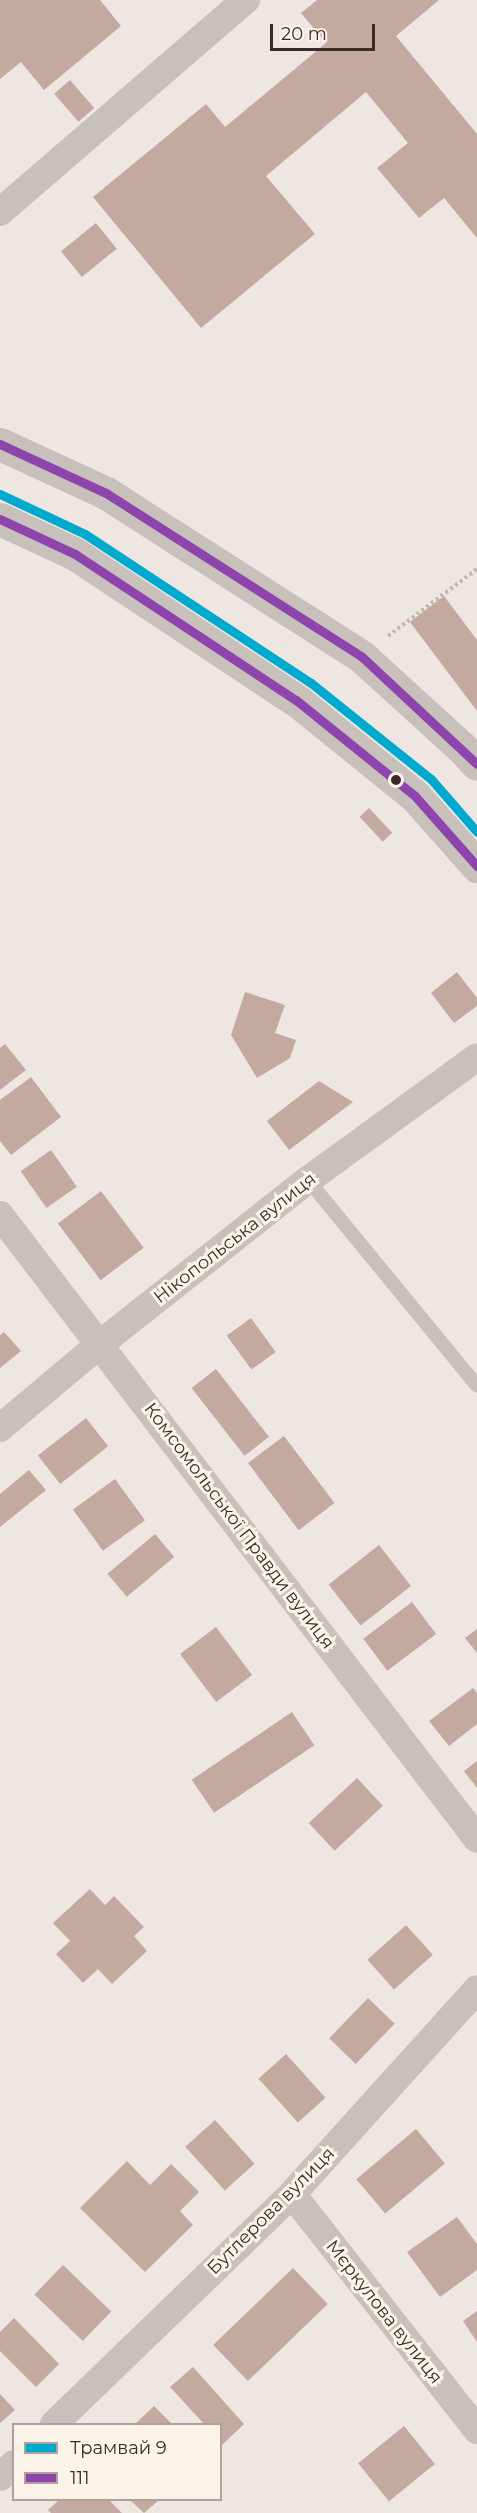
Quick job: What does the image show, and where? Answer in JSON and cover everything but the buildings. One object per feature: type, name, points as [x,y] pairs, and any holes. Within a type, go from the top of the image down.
[{"type":"street","points":[[1,208],[246,0]]},
{"type":"street","points":[[0,444],[106,493],[361,656],[477,764]]},
{"type":"street","points":[[0,519],[75,555],[296,700],[415,796],[477,866]]},
{"type":"street","name":"Нікопольська вулиця","points":[[0,1428],[100,1344],[308,1180],[477,1057]]},
{"type":"street","name":"Комсомольської Правди вулиця","points":[[0,1215],[477,1839]]},
{"type":"street","name":"Бутлерова вулиця","points":[[55,2423],[292,2194],[477,1989]]},
{"type":"street","name":"Мєркулова вулиця","points":[[292,2194],[477,2430]]},
{"type":"street","points":[[0,2477],[12,2466]]},
{"type":"lane","points":[[308,1180],[477,1386]]},
{"type":"path","points":[[361,656],[477,569]]},
{"type":"tram line","name":"9","points":[[0,494],[85,534],[311,683],[431,779],[477,832]]},
{"type":"transit line","name":"111","points":[[0,444],[106,493],[361,656],[477,764]]},
{"type":"transit line","name":"111","points":[[0,519],[75,554],[296,700],[415,796],[477,866]]}]
